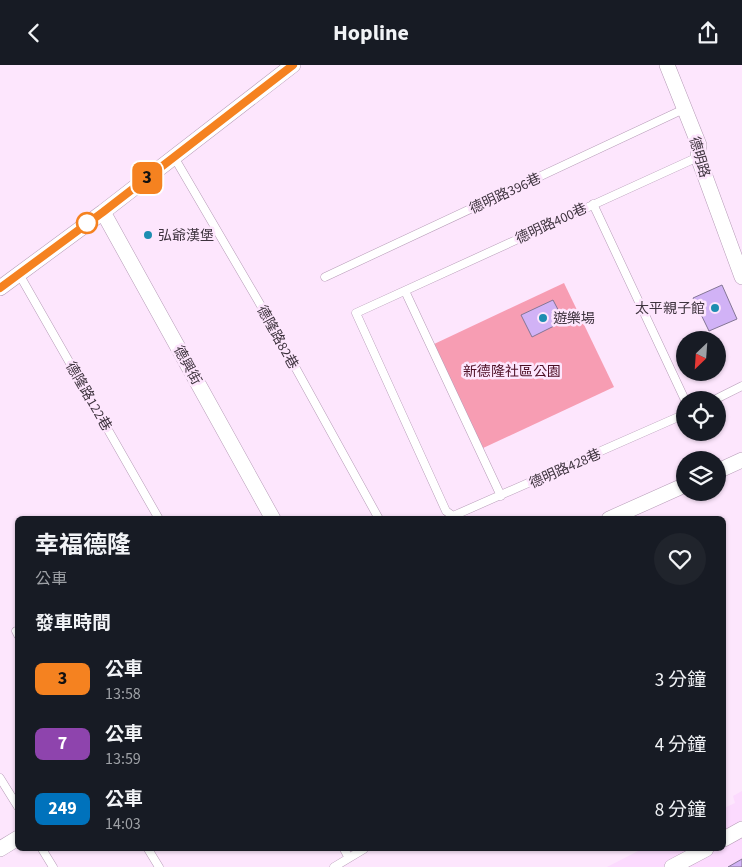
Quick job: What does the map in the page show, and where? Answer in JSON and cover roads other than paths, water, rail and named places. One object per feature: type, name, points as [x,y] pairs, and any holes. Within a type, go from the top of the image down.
[{"type":"street","points":[[0,288],[103,212],[293,65]]},
{"type":"street","name":"德明路","points":[[667,65],[698,145],[698,157],[742,277]]},
{"type":"street","name":"德興街","points":[[103,212],[271,516]]},
{"type":"street","points":[[726,467],[742,460]]},
{"type":"street","points":[[616,516],[676,489]]},
{"type":"street","points":[[726,838],[742,829]]},
{"type":"street","points":[[0,849],[15,840]]},
{"type":"street","points":[[672,867],[702,851]]},
{"type":"lane","name":"德明路396巷","points":[[325,277],[684,109]]},
{"type":"lane","name":"德隆路82巷","points":[[174,157],[267,316],[377,516]]},
{"type":"lane","name":"德明路400巷","points":[[446,511],[356,313],[593,203],[698,157]]},
{"type":"lane","points":[[593,203],[681,391]]},
{"type":"lane","name":"德隆路122巷","points":[[19,273],[157,516]]},
{"type":"lane","points":[[405,291],[501,496]]},
{"type":"lane","points":[[726,394],[742,386]]},
{"type":"lane","name":"德明路428巷","points":[[446,511],[454,516],[676,418]]},
{"type":"lane","points":[[0,778],[15,802]]},
{"type":"lane","points":[[43,851],[53,867]]},
{"type":"lane","points":[[149,851],[159,867]]},
{"type":"lane","points":[[345,851],[349,858]]},
{"type":"lane","points":[[334,867],[361,851]]},
{"type":"place","name":"弘爺漢堡","points":[[148,235]]},
{"type":"place","name":"太平親子館","points":[[715,308]]},
{"type":"place","name":"遊樂場","points":[[543,318]]},
{"type":"park label","name":"新德隆社區公園","points":[[512,371]]}]
